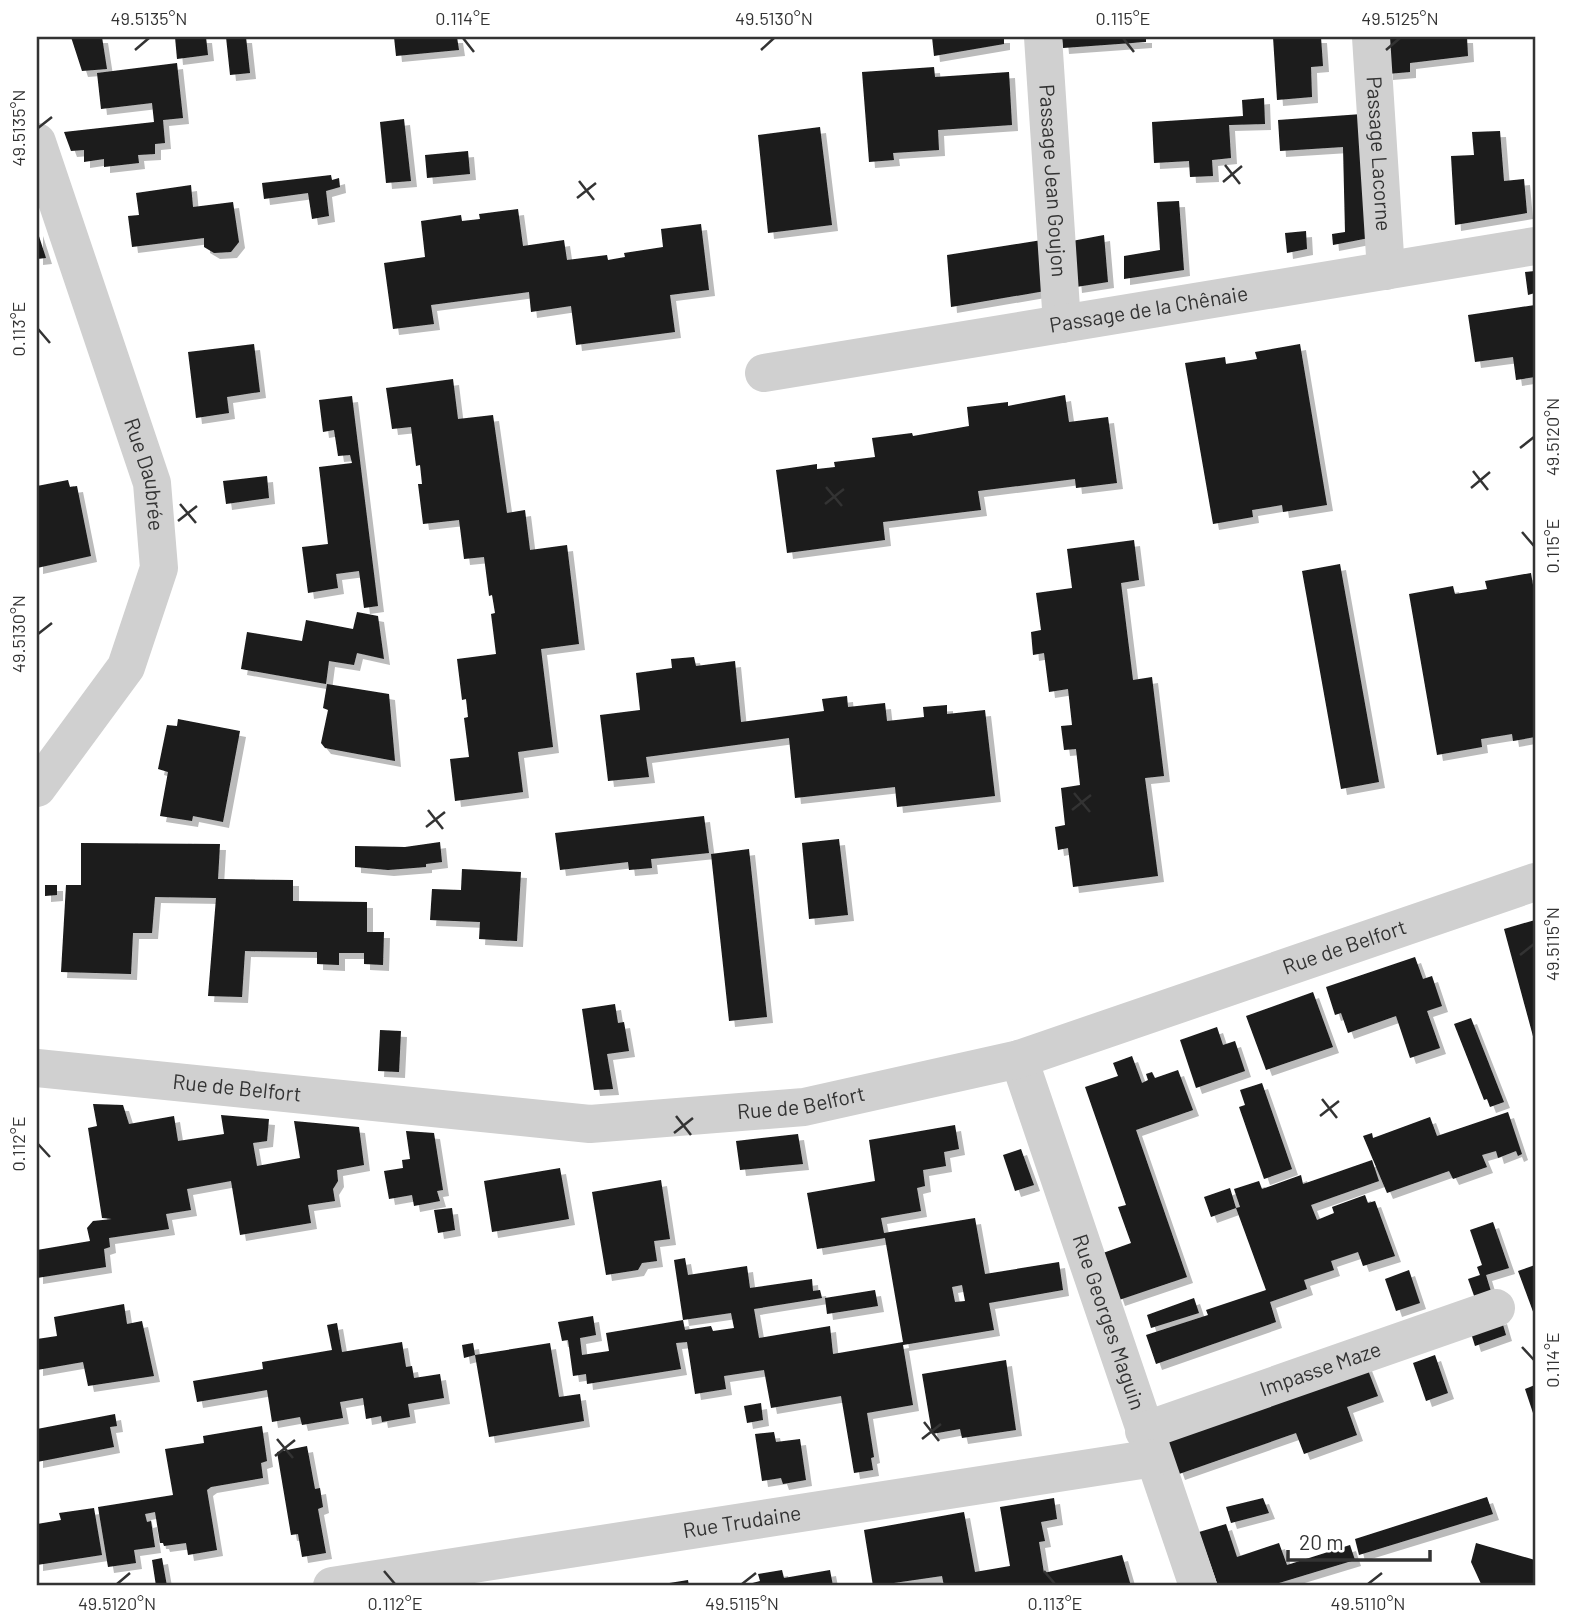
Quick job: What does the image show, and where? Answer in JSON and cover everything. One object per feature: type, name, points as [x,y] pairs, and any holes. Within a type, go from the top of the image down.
[{"type":"street","name":"Passage Jean Goujon","points":[[1043,37],[1062,324]]},
{"type":"street","name":"Passage Lacorne","points":[[1371,37],[1386,271]]},
{"type":"street","name":"Rue Daubrée","points":[[37,142],[152,483],[159,568],[126,667],[37,788]]},
{"type":"street","name":"Passage de la Chênaie","points":[[764,373],[1535,246]]},
{"type":"street","name":"Rue de Belfort","points":[[37,1068],[590,1124],[804,1107],[1019,1059],[1535,882]]},
{"type":"street","name":"Rue Georges Maguin","points":[[1019,1059],[1199,1586]]},
{"type":"street","name":"Impasse Maze","points":[[1149,1445],[1496,1308]]},
{"type":"street","name":"Rue Trudaine","points":[[332,1586],[1149,1445]]},
{"type":"building","points":[[71,37],[102,37],[107,69],[82,71]]},
{"type":"building","points":[[175,37],[206,37],[208,55],[177,59]]},
{"type":"building","points":[[226,37],[246,37],[250,73],[230,75]]},
{"type":"building","points":[[394,37],[457,37],[459,50],[396,56]]},
{"type":"building","points":[[932,37],[1004,37],[1004,44],[934,56]]},
{"type":"building","points":[[1062,37],[1146,37],[1146,42],[1063,48]]},
{"type":"building","points":[[1273,37],[1321,37],[1323,66],[1311,67],[1312,97],[1277,100]]},
{"type":"building","points":[[1385,37],[1467,37],[1468,56],[1410,63],[1410,72],[1387,74]]},
{"type":"building","points":[[177,63],[183,118],[163,120],[165,143],[155,144],[155,154],[138,155],[139,163],[104,167],[104,159],[84,162],[84,150],[71,151],[64,132],[154,122],[152,103],[101,109],[97,73]]},
{"type":"building","points":[[934,67],[935,77],[1009,72],[1012,125],[938,130],[939,150],[893,153],[894,160],[869,162],[862,72]]},
{"type":"building","points":[[1264,98],[1265,124],[1229,125],[1231,158],[1212,160],[1213,176],[1190,177],[1189,161],[1154,163],[1152,122],[1243,116],[1242,100]]},
{"type":"building","points":[[1362,114],[1369,238],[1333,245],[1332,234],[1345,232],[1343,147],[1280,151],[1278,120]]},
{"type":"building","points":[[404,119],[411,181],[386,183],[380,122]]},
{"type":"building","points":[[820,127],[832,225],[768,233],[758,135]]},
{"type":"building","points":[[1500,131],[1504,181],[1524,179],[1527,213],[1455,225],[1451,156],[1474,155],[1472,132]]},
{"type":"building","points":[[468,151],[470,174],[427,178],[425,155]]},
{"type":"building","points":[[331,175],[332,180],[339,178],[340,187],[326,191],[329,216],[312,219],[308,193],[264,199],[262,183]]},
{"type":"building","points":[[191,185],[193,207],[233,202],[239,242],[231,252],[214,253],[204,247],[204,238],[132,247],[128,216],[139,215],[136,193]]},
{"type":"building","points":[[1179,201],[1184,270],[1124,279],[1124,256],[1160,250],[1157,202]]},
{"type":"building","points":[[518,209],[523,246],[564,240],[567,260],[607,255],[608,260],[625,257],[624,253],[663,247],[661,229],[701,224],[709,290],[670,295],[675,332],[576,345],[571,306],[531,312],[529,292],[431,305],[434,324],[393,329],[384,263],[425,257],[421,221],[461,215],[462,221],[480,219],[479,214]]},
{"type":"building","points":[[37,230],[46,258],[37,259]]},
{"type":"building","points":[[1306,231],[1307,249],[1287,253],[1285,233]]},
{"type":"building","points":[[1104,235],[1108,282],[1076,287],[1072,241]]},
{"type":"building","points":[[1042,240],[1045,291],[951,307],[947,255]]},
{"type":"building","points":[[1535,271],[1535,293],[1528,295],[1525,272]]},
{"type":"building","points":[[1535,305],[1535,377],[1516,380],[1513,357],[1475,362],[1468,315]]},
{"type":"building","points":[[254,344],[260,392],[227,397],[229,413],[196,418],[188,352]]},
{"type":"building","points":[[1300,344],[1327,505],[1283,512],[1282,505],[1252,510],[1253,517],[1213,524],[1185,363],[1225,357],[1226,364],[1257,359],[1255,352]]},
{"type":"building","points":[[453,379],[458,419],[493,415],[507,513],[525,510],[530,550],[567,545],[579,644],[541,649],[553,747],[518,752],[523,792],[455,801],[450,759],[469,757],[464,718],[468,717],[466,699],[462,700],[457,659],[496,654],[491,614],[495,613],[492,595],[489,596],[484,557],[464,559],[459,520],[423,524],[418,484],[422,484],[420,465],[416,466],[411,427],[392,429],[386,388]]},
{"type":"building","points":[[1065,395],[1069,422],[1108,417],[1117,483],[1076,488],[1075,479],[978,491],[981,510],[883,522],[885,540],[787,553],[776,470],[817,464],[817,469],[835,467],[834,462],[875,457],[872,438],[912,433],[913,436],[969,426],[967,407],[1008,402],[1008,406]]},
{"type":"building","points":[[352,396],[378,606],[364,608],[359,571],[336,574],[338,588],[308,593],[302,547],[328,544],[319,467],[352,463],[350,455],[338,456],[334,430],[323,432],[319,400]]},
{"type":"building","points":[[267,476],[269,498],[226,504],[223,481]]},
{"type":"building","points":[[68,480],[70,487],[77,486],[91,556],[37,568],[37,486]]},
{"type":"building","points":[[1134,540],[1139,580],[1121,583],[1133,680],[1152,677],[1164,776],[1145,778],[1158,876],[1073,887],[1068,848],[1058,850],[1055,827],[1065,825],[1061,788],[1080,785],[1076,749],[1064,750],[1061,726],[1072,725],[1068,689],[1049,692],[1044,653],[1033,655],[1031,632],[1041,630],[1036,593],[1072,588],[1067,549]]},
{"type":"building","points":[[1340,564],[1379,782],[1341,789],[1302,571]]},
{"type":"building","points":[[1531,573],[1535,597],[1535,737],[1513,741],[1512,734],[1481,739],[1482,747],[1437,755],[1409,594],[1453,586],[1455,594],[1487,589],[1485,581]]},
{"type":"building","points":[[357,612],[378,616],[384,659],[357,653],[354,665],[329,661],[326,684],[241,669],[247,632],[302,641],[306,620],[353,629]]},
{"type":"building","points":[[694,657],[696,666],[735,661],[741,722],[824,711],[822,699],[847,696],[848,707],[885,703],[887,721],[924,717],[923,707],[947,705],[947,714],[985,710],[995,796],[897,807],[895,787],[795,798],[789,738],[646,757],[649,777],[608,781],[600,715],[640,710],[636,673],[672,668],[671,659]]},
{"type":"building","points":[[327,684],[389,694],[395,761],[325,748],[321,743],[328,710],[323,708]]},
{"type":"building","points":[[178,719],[240,731],[223,822],[193,816],[192,821],[160,816],[168,772],[158,769],[167,725],[177,726]]},
{"type":"building","points":[[704,816],[709,853],[651,859],[652,868],[629,870],[628,862],[560,870],[555,833]]},
{"type":"building","points":[[839,839],[848,915],[809,919],[802,843]]},
{"type":"building","points":[[440,842],[442,862],[426,864],[426,867],[388,870],[355,867],[355,846],[405,847]]},
{"type":"building","points":[[81,843],[220,844],[218,879],[293,880],[293,901],[367,902],[367,932],[384,932],[383,965],[364,964],[364,953],[339,953],[339,965],[317,964],[317,952],[245,951],[242,997],[208,996],[216,898],[155,897],[152,933],[133,933],[131,974],[61,972],[66,885],[81,885]]},
{"type":"building","points":[[749,849],[767,1017],[729,1021],[711,854]]},
{"type":"building","points":[[462,869],[521,872],[517,941],[479,939],[480,922],[430,920],[432,889],[461,890]]},
{"type":"building","points":[[45,885],[57,885],[57,895],[45,896]]},
{"type":"building","points":[[1535,920],[1535,1040],[1534,1040],[1504,929]]},
{"type":"building","points":[[1415,957],[1423,979],[1432,976],[1442,1006],[1427,1011],[1440,1048],[1410,1058],[1396,1016],[1348,1033],[1341,1013],[1335,1015],[1326,987]]},
{"type":"building","points":[[1313,992],[1333,1047],[1266,1070],[1246,1016]]},
{"type":"building","points":[[615,1004],[618,1023],[624,1022],[629,1051],[607,1054],[613,1089],[594,1090],[582,1009]]},
{"type":"building","points":[[1471,1018],[1504,1102],[1490,1107],[1487,1099],[1484,1100],[1454,1024]]},
{"type":"building","points":[[1217,1027],[1223,1045],[1235,1041],[1245,1071],[1196,1088],[1180,1040]]},
{"type":"building","points":[[380,1030],[401,1031],[399,1072],[378,1071]]},
{"type":"building","points":[[1132,1056],[1142,1083],[1148,1080],[1146,1074],[1152,1072],[1155,1078],[1178,1070],[1193,1110],[1136,1130],[1187,1277],[1119,1300],[1103,1253],[1131,1243],[1118,1207],[1126,1205],[1085,1087],[1118,1076],[1113,1063]]},
{"type":"building","points":[[1262,1083],[1292,1169],[1264,1179],[1239,1107],[1245,1105],[1240,1090]]},
{"type":"building","points":[[93,1104],[123,1105],[129,1124],[174,1116],[178,1141],[224,1134],[221,1115],[269,1119],[267,1141],[253,1143],[257,1166],[300,1158],[294,1121],[359,1127],[364,1165],[337,1170],[338,1181],[333,1189],[335,1201],[308,1205],[311,1223],[240,1235],[231,1181],[187,1189],[191,1210],[166,1214],[169,1229],[109,1238],[110,1247],[104,1249],[106,1267],[37,1278],[37,1250],[90,1241],[87,1228],[93,1221],[112,1219],[102,1218],[88,1128],[97,1126]]},
{"type":"building","points":[[1508,1112],[1522,1154],[1518,1156],[1516,1151],[1498,1158],[1496,1151],[1482,1155],[1487,1167],[1453,1179],[1449,1171],[1387,1193],[1363,1136],[1372,1133],[1373,1138],[1430,1117],[1437,1136]]},
{"type":"building","points":[[955,1125],[959,1149],[944,1152],[946,1166],[923,1170],[925,1186],[917,1188],[921,1211],[881,1218],[884,1233],[975,1218],[985,1274],[1059,1262],[1063,1290],[989,1303],[994,1330],[903,1345],[913,1405],[867,1413],[874,1457],[871,1458],[873,1470],[854,1473],[841,1396],[771,1408],[764,1370],[724,1376],[726,1389],[695,1394],[687,1342],[676,1343],[681,1369],[587,1384],[586,1374],[573,1376],[568,1340],[562,1341],[558,1322],[593,1316],[596,1335],[580,1338],[582,1355],[609,1351],[606,1333],[683,1320],[674,1260],[685,1258],[688,1275],[747,1266],[750,1288],[812,1279],[813,1291],[820,1290],[822,1298],[754,1309],[759,1338],[830,1326],[833,1354],[903,1342],[885,1238],[817,1249],[807,1193],[875,1181],[869,1140]],"holes":[[[962,1285],[965,1301],[955,1302],[952,1287]],[[731,1313],[734,1328],[713,1331],[711,1326],[685,1330],[683,1320]]]},
{"type":"building","points":[[406,1131],[434,1133],[443,1190],[437,1191],[440,1201],[414,1206],[412,1195],[389,1199],[384,1171],[403,1168],[402,1160],[410,1159]]},
{"type":"building","points":[[798,1134],[803,1164],[740,1170],[736,1141]]},
{"type":"building","points":[[1021,1149],[1034,1185],[1015,1191],[1003,1155]]},
{"type":"building","points":[[1372,1160],[1379,1181],[1311,1205],[1317,1220],[1334,1213],[1332,1207],[1365,1195],[1368,1203],[1375,1201],[1395,1256],[1363,1266],[1358,1252],[1331,1261],[1334,1270],[1304,1280],[1307,1289],[1270,1302],[1276,1322],[1156,1364],[1146,1335],[1208,1315],[1206,1310],[1266,1290],[1236,1208],[1240,1207],[1234,1189],[1259,1181],[1262,1189],[1301,1175],[1303,1184]]},
{"type":"building","points":[[560,1168],[569,1219],[492,1232],[484,1181]]},
{"type":"building","points":[[661,1180],[670,1239],[654,1241],[657,1261],[642,1263],[638,1270],[606,1275],[592,1192]]},
{"type":"building","points":[[1230,1188],[1236,1208],[1211,1217],[1204,1197]]},
{"type":"building","points":[[452,1208],[455,1230],[438,1233],[434,1210]]},
{"type":"building","points":[[1493,1222],[1509,1268],[1486,1275],[1493,1298],[1477,1304],[1468,1279],[1480,1275],[1477,1267],[1482,1265],[1470,1230]]},
{"type":"building","points":[[1535,1265],[1535,1317],[1518,1271]]},
{"type":"building","points":[[1409,1270],[1420,1303],[1396,1311],[1385,1279]]},
{"type":"building","points":[[875,1290],[878,1306],[827,1314],[825,1298]]},
{"type":"building","points":[[1194,1298],[1199,1313],[1151,1328],[1147,1315]]},
{"type":"building","points":[[124,1304],[127,1324],[142,1321],[154,1376],[88,1386],[83,1362],[37,1370],[37,1339],[57,1336],[54,1317]]},
{"type":"building","points":[[1501,1318],[1506,1335],[1475,1346],[1470,1330]]},
{"type":"building","points":[[337,1323],[342,1352],[402,1342],[406,1367],[412,1366],[414,1378],[440,1374],[444,1398],[408,1404],[410,1417],[382,1422],[381,1416],[366,1419],[363,1398],[340,1402],[343,1418],[302,1425],[300,1417],[272,1422],[267,1390],[197,1402],[193,1381],[263,1369],[262,1362],[332,1350],[327,1325]]},
{"type":"building","points":[[473,1343],[475,1355],[464,1358],[462,1345]]},
{"type":"building","points":[[550,1343],[559,1397],[580,1394],[584,1421],[489,1437],[475,1355]]},
{"type":"building","points":[[1435,1355],[1448,1393],[1426,1401],[1413,1363]]},
{"type":"building","points":[[1006,1360],[1016,1430],[962,1438],[960,1429],[932,1434],[922,1374]]},
{"type":"building","points":[[1366,1365],[1378,1396],[1347,1407],[1357,1435],[1304,1454],[1296,1433],[1179,1474],[1165,1435]]},
{"type":"building","points":[[1535,1385],[1535,1419],[1525,1389]]},
{"type":"building","points":[[761,1403],[763,1420],[747,1423],[744,1406]]},
{"type":"building","points":[[115,1414],[117,1426],[110,1427],[114,1447],[37,1462],[37,1429]]},
{"type":"building","points":[[262,1426],[267,1461],[261,1463],[263,1478],[207,1490],[217,1550],[188,1555],[186,1543],[164,1546],[160,1543],[155,1512],[145,1514],[147,1522],[151,1521],[155,1547],[134,1550],[136,1563],[108,1567],[98,1507],[173,1495],[165,1449],[204,1443],[203,1436]]},
{"type":"building","points":[[774,1432],[776,1442],[800,1439],[806,1480],[783,1484],[781,1478],[762,1481],[755,1434]]},
{"type":"building","points":[[307,1446],[315,1489],[320,1488],[323,1507],[318,1509],[326,1553],[302,1557],[298,1534],[291,1535],[277,1452]]},
{"type":"building","points":[[1487,1497],[1493,1514],[1359,1555],[1355,1539]]},
{"type":"building","points":[[1054,1498],[1057,1519],[1041,1522],[1045,1541],[1039,1542],[1044,1573],[1122,1555],[1131,1586],[944,1586],[942,1576],[873,1586],[864,1530],[964,1512],[975,1572],[1010,1566],[1000,1507]]},
{"type":"building","points":[[1263,1498],[1269,1513],[1231,1523],[1226,1507]]},
{"type":"building","points":[[94,1508],[102,1555],[37,1565],[37,1524],[61,1520],[59,1513]]},
{"type":"building","points":[[1226,1524],[1237,1557],[1279,1543],[1287,1565],[1350,1545],[1355,1560],[1269,1586],[1218,1586],[1199,1532]]},
{"type":"building","points":[[1476,1543],[1535,1560],[1535,1586],[1482,1586],[1471,1562]]},
{"type":"building","points":[[162,1558],[167,1586],[156,1586],[152,1560]]},
{"type":"building","points":[[782,1570],[784,1578],[830,1570],[833,1586],[741,1586],[760,1581],[758,1574]]},
{"type":"building","points":[[688,1580],[689,1586],[657,1585]]}]
